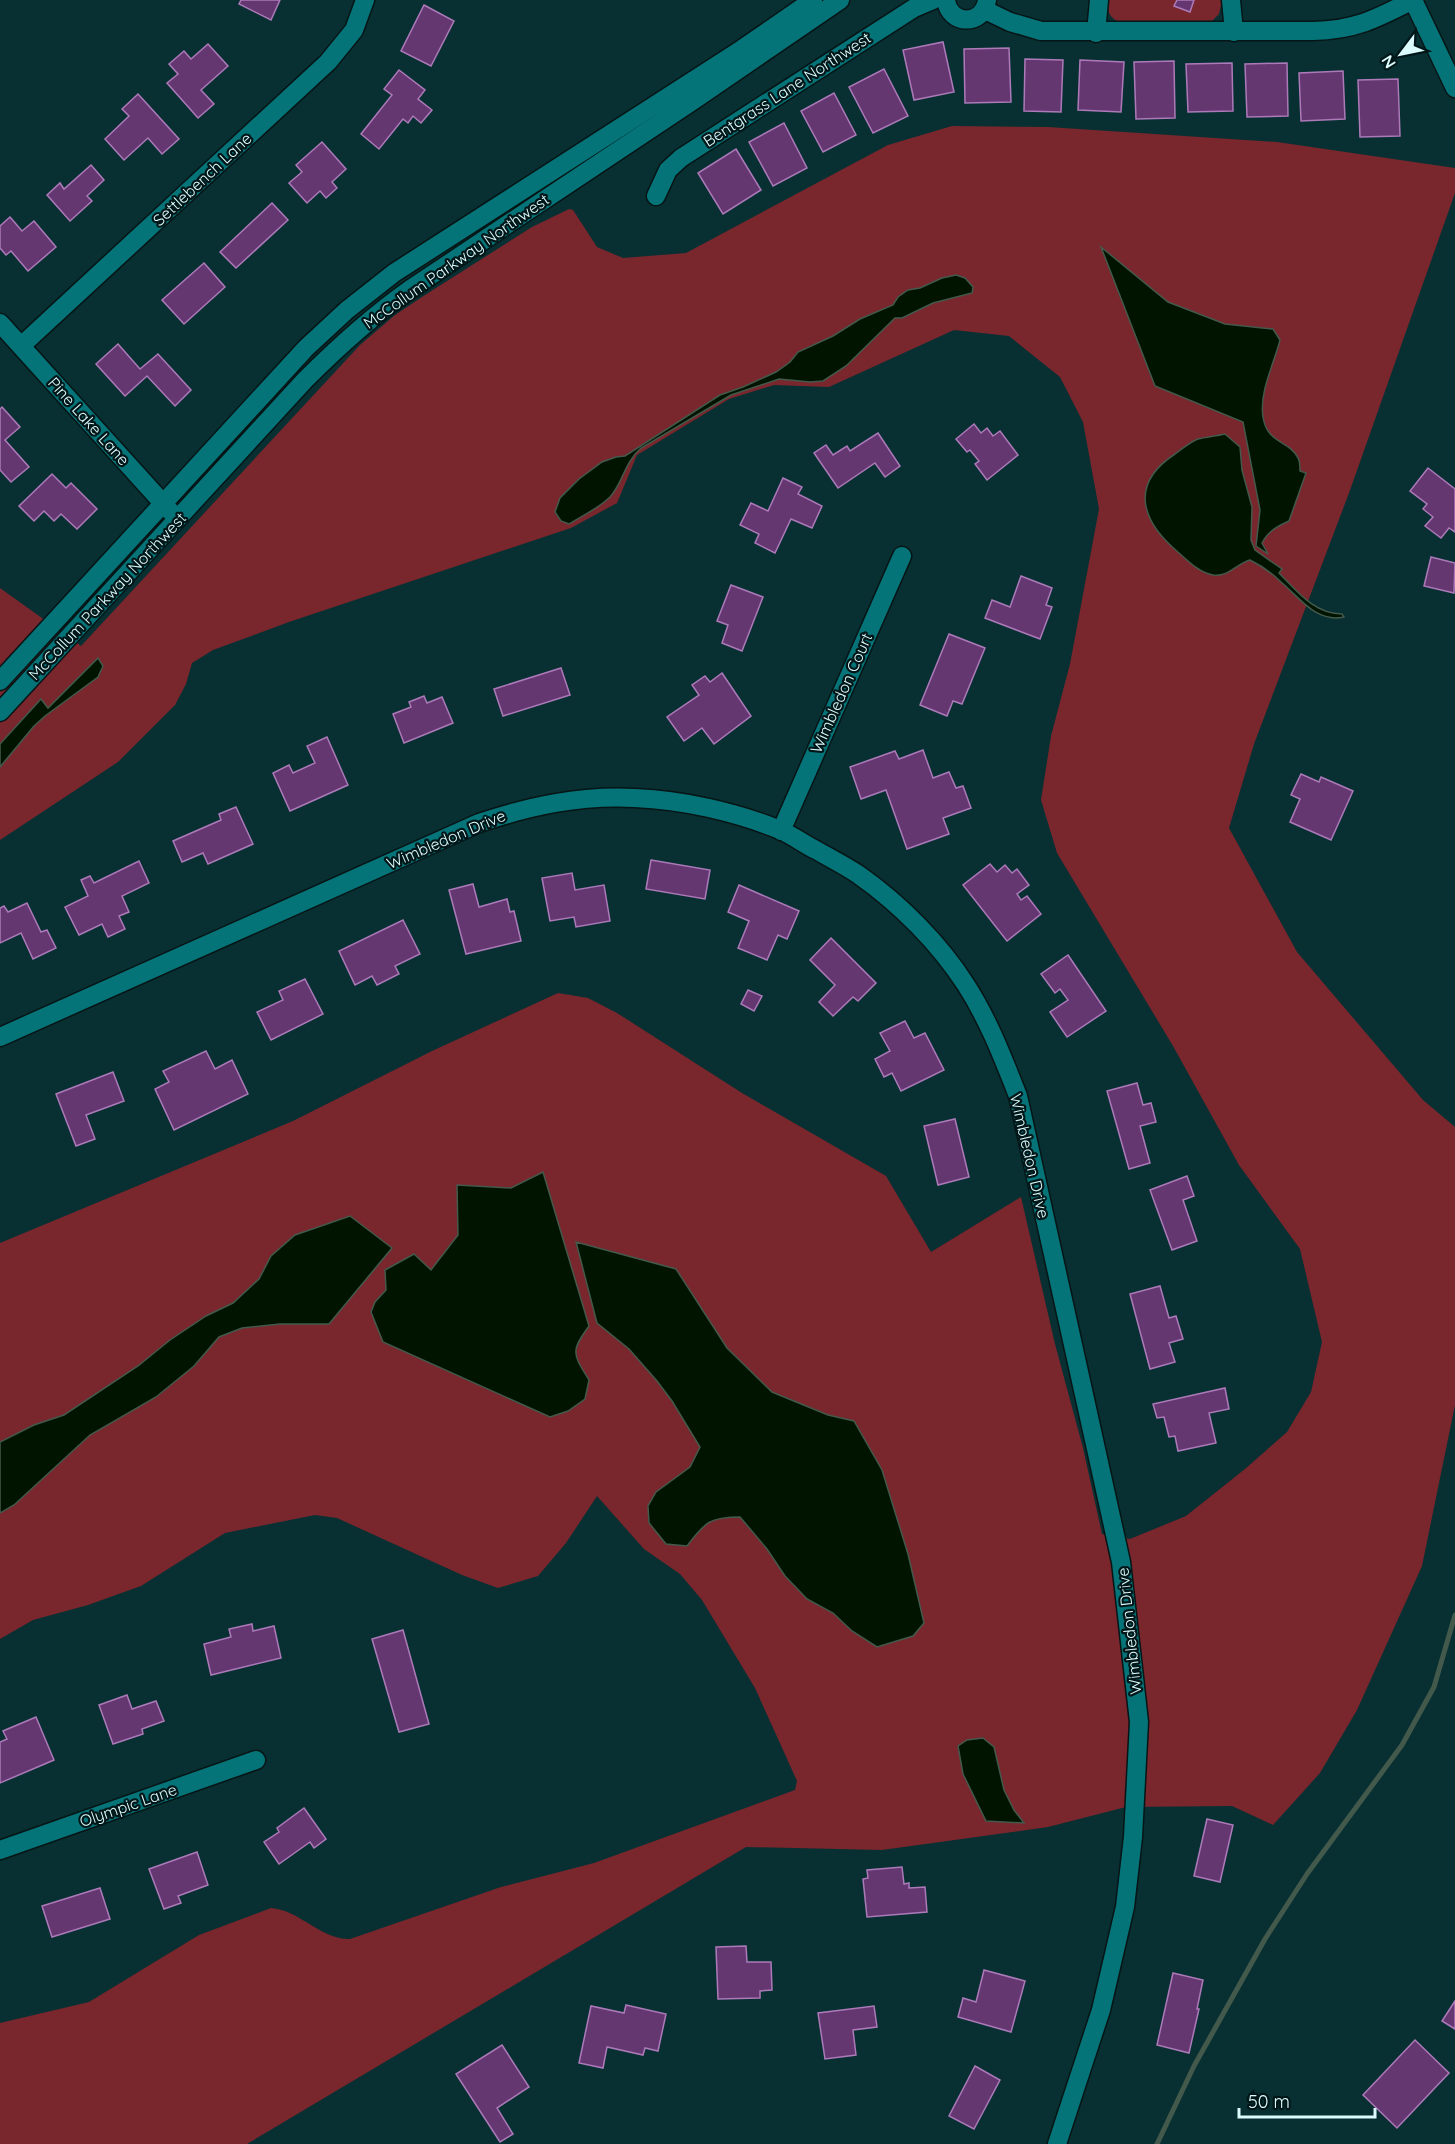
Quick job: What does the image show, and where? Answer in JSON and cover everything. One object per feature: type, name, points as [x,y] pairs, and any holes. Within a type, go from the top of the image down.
[{"type":"street","name":"Settlebench Lane","points":[[21,346],[328,62],[354,30],[364,0]]},
{"type":"street","name":"McCollum Parkway Northwest","points":[[0,681],[313,341],[362,297],[394,273],[742,49],[813,0]]},
{"type":"street","name":"McCollum Parkway Northwest","points":[[0,712],[305,380],[341,343],[374,315],[840,0]]},
{"type":"street","name":"Bentgrass Lane Northwest","points":[[656,196],[668,170],[681,158],[914,8],[933,0]]},
{"type":"street","points":[[946,0],[950,11],[961,19],[974,19],[986,5],[1010,22],[1041,32],[1096,33],[1337,31],[1377,18],[1413,0],[1455,88]]},
{"type":"street","points":[[1096,33],[1099,0]]},
{"type":"street","points":[[1231,0],[1234,32]]},
{"type":"street","name":"Pine Lake Lane","points":[[0,322],[178,519]]},
{"type":"street","name":"Wimbledon Court","points":[[781,831],[902,556]]},
{"type":"street","name":"Wimbledon Drive","points":[[0,1037],[468,828],[520,809],[582,799],[635,798],[686,804],[736,816],[781,831],[858,874],[898,907],[935,944],[966,984],[989,1026],[1018,1096],[1121,1562],[1139,1722],[1133,1837],[1125,1907],[1101,2010],[1058,2144]]},
{"type":"street","name":"Olympic Lane","points":[[0,1850],[256,1760]]},
{"type":"shaded area","points":[[1108,0],[1222,0],[1219,14],[1212,21],[1120,23],[1110,14]]},
{"type":"shaded area","points":[[952,126],[1048,127],[1277,142],[1455,168],[1455,193],[1349,493],[1254,744],[1229,828],[1297,952],[1423,1100],[1455,1127],[1455,1405],[1422,1566],[1357,1710],[1320,1773],[1273,1825],[1232,1806],[1126,1807],[1048,1827],[882,1850],[746,1847],[247,2144],[0,2144],[0,2023],[89,2002],[199,1935],[271,1908],[292,1914],[330,1935],[350,1939],[501,1887],[594,1863],[795,1790],[797,1781],[755,1688],[702,1600],[680,1574],[644,1549],[597,1496],[566,1543],[538,1576],[498,1588],[462,1575],[337,1518],[315,1515],[225,1533],[141,1586],[88,1605],[33,1620],[0,1639],[0,1243],[293,1121],[432,1051],[558,993],[588,998],[617,1013],[742,1093],[886,1176],[931,1252],[1021,1197],[1102,1534],[1130,1539],[1186,1516],[1287,1432],[1311,1392],[1322,1342],[1300,1249],[1239,1165],[1173,1046],[1057,853],[1041,800],[1051,736],[1070,664],[1099,509],[1083,422],[1060,377],[1009,336],[954,330],[829,387],[774,385],[729,399],[637,455],[617,503],[571,528],[289,622],[213,650],[192,663],[186,684],[175,705],[118,762],[0,840],[0,588],[81,646],[360,345],[395,315],[425,295],[532,227],[569,209],[573,210],[597,247],[623,258],[686,253],[888,145]]},
{"type":"shaded area","points":[[1101,247],[1168,302],[1225,324],[1273,329],[1280,340],[1265,388],[1263,417],[1269,432],[1294,452],[1299,461],[1300,471],[1306,473],[1289,521],[1270,532],[1262,543],[1268,554],[1256,546],[1260,510],[1243,422],[1155,386]]},
{"type":"shaded area","points":[[956,275],[965,278],[973,287],[972,293],[933,303],[902,318],[895,318],[846,366],[823,381],[779,379],[731,395],[641,448],[631,460],[610,497],[596,508],[569,524],[561,521],[555,512],[560,498],[579,479],[602,462],[625,456],[720,395],[776,372],[790,362],[798,352],[833,336],[860,319],[893,305],[898,297],[908,290]]},
{"type":"shaded area","points":[[1225,434],[1240,447],[1242,470],[1252,507],[1251,540],[1255,550],[1282,569],[1279,573],[1299,594],[1315,606],[1332,613],[1342,614],[1344,617],[1334,618],[1317,613],[1263,567],[1250,560],[1224,574],[1213,575],[1204,572],[1179,553],[1156,529],[1146,504],[1146,491],[1151,478],[1160,466],[1192,442]]},
{"type":"shaded area","points":[[98,658],[103,666],[98,677],[34,726],[0,767],[0,744],[41,699],[48,708]]},
{"type":"shaded area","points":[[543,1172],[589,1326],[576,1348],[577,1358],[589,1380],[585,1399],[568,1411],[550,1417],[383,1342],[371,1312],[375,1302],[386,1290],[385,1270],[414,1254],[431,1270],[458,1235],[457,1185],[511,1188]]},
{"type":"shaded area","points":[[350,1216],[392,1248],[329,1324],[280,1324],[242,1328],[219,1337],[194,1366],[156,1397],[90,1435],[14,1505],[0,1513],[0,1442],[34,1425],[64,1415],[138,1366],[170,1340],[206,1316],[233,1303],[259,1279],[271,1256],[295,1235]]},
{"type":"shaded area","points":[[576,1242],[676,1269],[727,1348],[772,1392],[828,1415],[854,1421],[882,1470],[908,1554],[924,1623],[913,1636],[877,1647],[852,1631],[833,1613],[807,1599],[785,1576],[767,1549],[740,1517],[722,1518],[709,1523],[687,1546],[666,1544],[649,1523],[648,1506],[656,1492],[690,1467],[700,1447],[657,1381],[629,1349],[597,1323]]},
{"type":"shaded area","points":[[983,1738],[994,1747],[1004,1790],[1014,1810],[1024,1823],[986,1821],[963,1774],[958,1746],[967,1740]]},
{"type":"building","points":[[241,0],[280,0],[271,20],[239,4]]},
{"type":"building","points":[[1177,0],[1194,0],[1190,12],[1174,6]]},
{"type":"building","points":[[424,5],[454,21],[431,66],[401,51]]},
{"type":"building","points":[[943,42],[954,92],[914,100],[903,50]]},
{"type":"building","points":[[208,44],[228,66],[201,90],[214,104],[198,118],[167,83],[178,74],[169,64],[184,51],[191,59]]},
{"type":"building","points":[[1009,48],[1011,102],[965,103],[964,49]]},
{"type":"building","points":[[1025,59],[1063,60],[1061,112],[1024,111]]},
{"type":"building","points":[[1080,60],[1124,62],[1121,112],[1078,110]]},
{"type":"building","points":[[1174,61],[1175,118],[1136,119],[1134,62]]},
{"type":"building","points":[[1232,63],[1233,111],[1188,112],[1186,64]]},
{"type":"building","points":[[1287,63],[1288,116],[1247,117],[1245,64]]},
{"type":"building","points":[[884,69],[908,116],[873,133],[849,87]]},
{"type":"building","points":[[399,70],[425,90],[418,99],[432,110],[421,123],[413,116],[408,123],[403,119],[379,149],[361,134],[392,95],[384,89]]},
{"type":"building","points":[[1343,71],[1345,119],[1301,121],[1299,73]]},
{"type":"building","points":[[1398,79],[1400,136],[1360,137],[1358,80]]},
{"type":"building","points":[[834,93],[856,135],[823,152],[801,111]]},
{"type":"building","points":[[138,94],[179,139],[162,154],[148,138],[124,160],[105,139],[129,116],[122,109]]},
{"type":"building","points":[[784,123],[807,168],[773,186],[749,142]]},
{"type":"building","points":[[322,142],[346,169],[332,182],[337,188],[326,198],[320,191],[307,203],[289,183],[302,172],[296,165]]},
{"type":"building","points":[[736,149],[761,190],[723,214],[698,173]]},
{"type":"building","points":[[91,165],[104,180],[87,196],[92,201],[70,221],[47,195],[60,183],[64,189]]},
{"type":"building","points":[[272,203],[288,220],[236,268],[220,252]]},
{"type":"building","points":[[10,217],[22,231],[34,221],[56,247],[28,271],[11,251],[6,255],[0,248],[0,226]]},
{"type":"building","points":[[204,263],[225,287],[184,324],[162,300]]},
{"type":"building","points":[[118,344],[140,369],[158,354],[191,390],[175,406],[147,376],[125,396],[96,364]]},
{"type":"building","points":[[2,407],[20,427],[5,440],[29,467],[11,482],[0,470],[0,409]]},
{"type":"building","points":[[974,424],[981,433],[987,428],[993,436],[1000,431],[1018,455],[987,480],[975,464],[979,461],[956,439]]},
{"type":"building","points":[[878,433],[900,466],[885,477],[875,463],[838,488],[814,453],[826,445],[833,455],[847,446],[850,451]]},
{"type":"building","points":[[1428,468],[1455,489],[1455,532],[1449,528],[1441,538],[1425,526],[1433,517],[1423,509],[1427,504],[1410,491]]},
{"type":"building","points":[[52,474],[66,488],[71,483],[97,509],[77,529],[61,514],[54,521],[44,511],[34,521],[19,506]]},
{"type":"building","points":[[783,478],[802,487],[798,494],[822,506],[812,528],[791,519],[775,553],[755,543],[759,534],[740,525],[751,503],[768,511]]},
{"type":"building","points":[[1431,557],[1455,563],[1454,593],[1424,586]]},
{"type":"building","points":[[1021,576],[1052,588],[1046,605],[1052,607],[1040,639],[985,618],[992,600],[1010,607]]},
{"type":"building","points":[[731,585],[763,597],[742,651],[722,643],[728,625],[717,621]]},
{"type":"building","points":[[949,634],[985,648],[962,704],[953,701],[947,716],[920,705]]},
{"type":"building","points":[[561,668],[570,695],[503,716],[494,689]]},
{"type":"building","points":[[722,673],[751,716],[714,744],[702,728],[684,741],[667,717],[699,695],[692,685],[705,676],[710,682]]},
{"type":"building","points":[[424,696],[427,703],[442,697],[453,723],[404,743],[393,714],[411,707],[409,702]]},
{"type":"building","points":[[327,737],[348,785],[290,811],[273,773],[289,765],[293,773],[315,763],[307,746]]},
{"type":"building","points":[[923,750],[933,778],[949,772],[956,788],[963,786],[971,808],[943,818],[949,834],[907,849],[886,790],[861,799],[850,767],[895,751],[899,759]]},
{"type":"building","points":[[1301,774],[1319,782],[1321,777],[1353,791],[1331,840],[1290,822],[1300,799],[1291,795]]},
{"type":"building","points":[[236,807],[253,844],[208,864],[203,853],[182,862],[173,841],[221,820],[219,814]]},
{"type":"building","points":[[651,860],[710,870],[705,899],[646,889]]},
{"type":"building","points":[[139,861],[149,883],[122,896],[129,912],[119,916],[125,929],[108,937],[102,924],[79,935],[65,907],[88,896],[81,880],[90,876],[94,883]]},
{"type":"building","points":[[990,864],[997,872],[1005,865],[1012,873],[1017,869],[1029,885],[1017,894],[1021,900],[1027,896],[1041,914],[1007,941],[963,885]]},
{"type":"building","points":[[572,873],[575,890],[604,885],[610,921],[576,927],[574,917],[550,921],[542,878]]},
{"type":"building","points":[[473,884],[479,907],[507,899],[510,912],[514,911],[521,941],[466,954],[449,890]]},
{"type":"building","points":[[739,885],[799,911],[787,939],[778,935],[767,960],[738,948],[749,921],[728,912]]},
{"type":"building","points":[[27,903],[41,932],[47,930],[56,948],[33,959],[21,933],[0,943],[0,908],[4,906],[8,912]]},
{"type":"building","points":[[403,920],[420,954],[395,966],[399,974],[377,985],[372,976],[355,985],[339,951]]},
{"type":"building","points":[[831,938],[876,983],[858,1001],[853,997],[833,1016],[819,1002],[835,985],[810,960]]},
{"type":"building","points":[[1068,955],[1106,1011],[1067,1037],[1050,1012],[1068,1000],[1060,989],[1055,993],[1041,974]]},
{"type":"building","points":[[305,979],[323,1014],[271,1040],[257,1012],[283,1000],[279,991]]},
{"type":"building","points":[[748,990],[762,996],[754,1011],[741,1004]]},
{"type":"building","points":[[905,1021],[914,1038],[925,1033],[944,1070],[901,1091],[892,1073],[884,1077],[875,1059],[890,1051],[880,1033]]},
{"type":"building","points":[[206,1051],[215,1069],[232,1060],[248,1094],[174,1130],[155,1089],[169,1082],[163,1071]]},
{"type":"building","points":[[113,1072],[124,1101],[86,1115],[95,1139],[76,1146],[56,1094]]},
{"type":"building","points":[[1137,1083],[1143,1105],[1151,1103],[1156,1122],[1140,1126],[1150,1163],[1129,1169],[1107,1091]]},
{"type":"building","points":[[955,1119],[969,1177],[938,1185],[924,1126]]},
{"type":"building","points":[[1187,1176],[1194,1196],[1183,1200],[1197,1241],[1172,1250],[1150,1190]]},
{"type":"building","points":[[1160,1286],[1169,1318],[1176,1316],[1183,1339],[1169,1343],[1175,1362],[1150,1369],[1130,1294]]},
{"type":"building","points":[[1225,1388],[1229,1409],[1209,1413],[1216,1443],[1178,1451],[1175,1436],[1169,1437],[1164,1417],[1157,1418],[1153,1404]]},
{"type":"building","points":[[252,1624],[253,1631],[274,1626],[281,1658],[211,1675],[204,1644],[231,1637],[229,1629]]},
{"type":"building","points":[[403,1630],[429,1724],[399,1732],[372,1639]]},
{"type":"building","points":[[127,1695],[132,1709],[156,1701],[164,1721],[142,1729],[143,1734],[113,1744],[99,1705]]},
{"type":"building","points":[[36,1717],[54,1760],[0,1783],[0,1742],[7,1739],[3,1731]]},
{"type":"building","points":[[304,1808],[326,1839],[314,1848],[310,1842],[279,1864],[264,1842],[279,1832],[277,1828]]},
{"type":"building","points":[[1207,1819],[1233,1825],[1220,1882],[1194,1876]]},
{"type":"building","points":[[197,1852],[208,1885],[178,1896],[181,1903],[164,1909],[149,1869]]},
{"type":"building","points":[[902,1867],[904,1884],[909,1883],[909,1888],[925,1887],[927,1912],[867,1917],[863,1879],[868,1878],[867,1870]]},
{"type":"building","points":[[100,1888],[110,1919],[52,1937],[42,1906]]},
{"type":"building","points":[[746,1946],[747,1962],[771,1962],[772,1990],[760,1991],[760,1998],[718,1999],[716,1947]]},
{"type":"building","points":[[984,1970],[1025,1981],[1011,2032],[958,2017],[963,1998],[976,2002]]},
{"type":"building","points":[[1173,1973],[1203,1980],[1189,2053],[1157,2045]]},
{"type":"building","points":[[1455,2001],[1455,2029],[1442,2021]]},
{"type":"building","points":[[626,2005],[666,2014],[658,2051],[645,2048],[643,2055],[607,2047],[603,2068],[579,2063],[591,2006],[624,2013]]},
{"type":"building","points":[[874,2006],[877,2027],[853,2030],[856,2055],[825,2059],[818,2013]]},
{"type":"building","points":[[1415,2040],[1449,2073],[1397,2128],[1363,2095]]},
{"type":"building","points":[[502,2045],[529,2087],[497,2108],[513,2134],[500,2142],[456,2074]]},
{"type":"building","points":[[975,2066],[1000,2080],[974,2129],[949,2116]]},
{"type":"waterway","points":[[1157,2144],[1194,2066],[1265,1939],[1307,1874],[1402,1745],[1434,1687],[1455,1615]]}]
